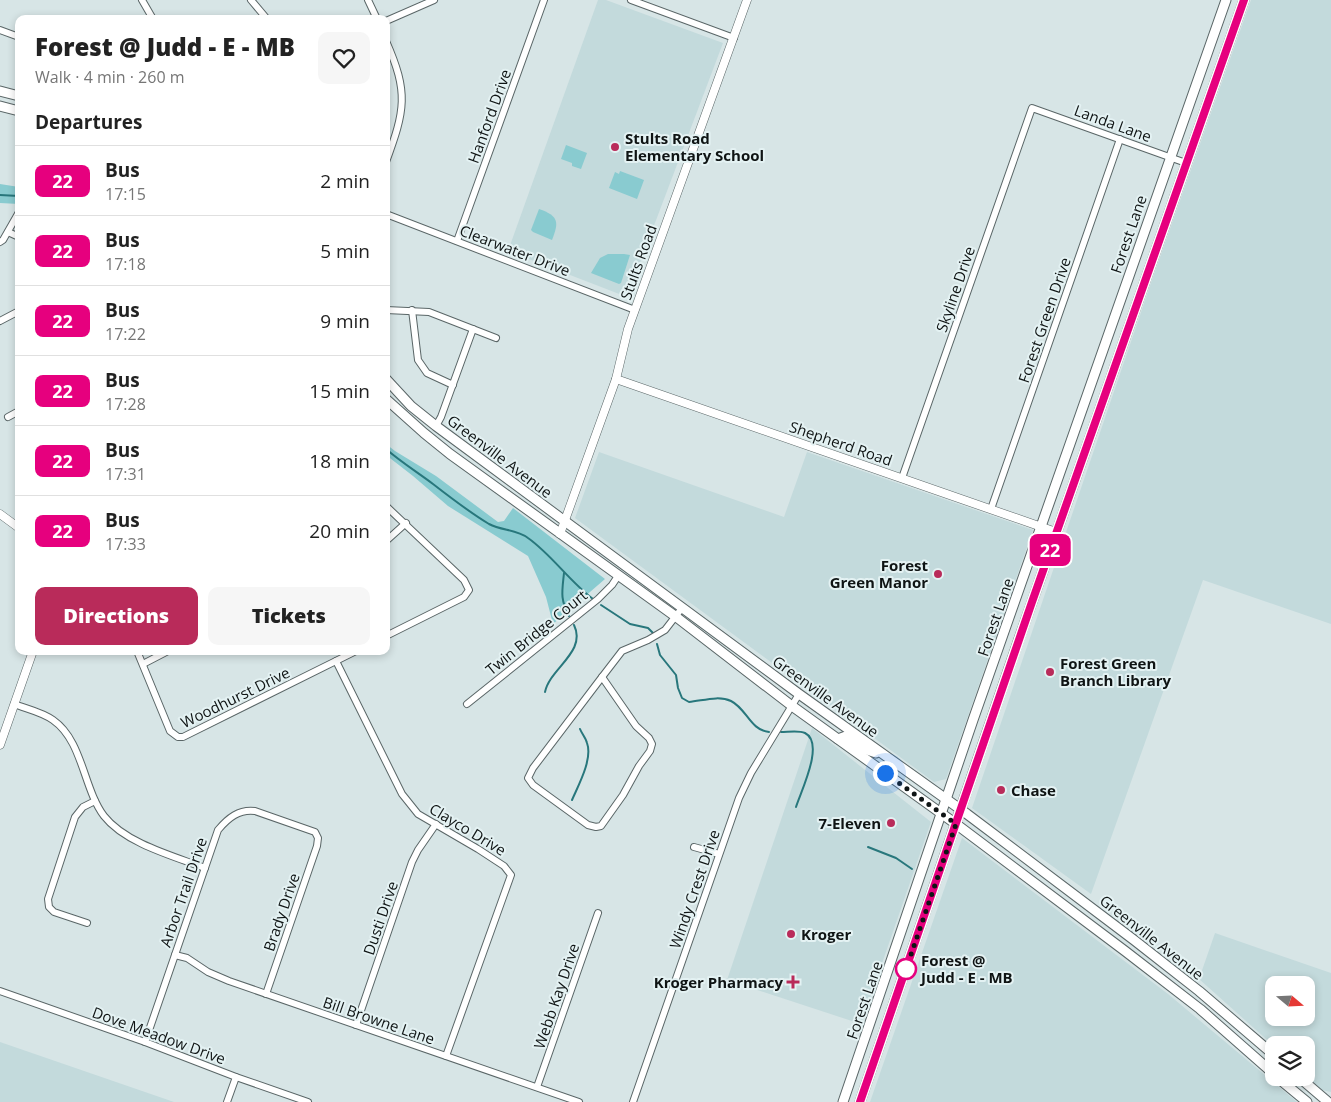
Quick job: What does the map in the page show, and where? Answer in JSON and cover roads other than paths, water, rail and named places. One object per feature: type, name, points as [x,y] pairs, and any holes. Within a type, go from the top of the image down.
[{"type":"main road","name":"Forest Lane","points":[[843,1102],[973,720],[1226,0]]},
{"type":"main road","name":"Forest Lane","points":[[860,1102],[1056,532],[1244,0]]},
{"type":"main road","points":[[0,91],[15,95]]},
{"type":"main road","points":[[0,106],[15,110]]},
{"type":"main road","points":[[1135,257],[1151,262]]},
{"type":"main road","name":"Greenville Avenue","points":[[390,383],[411,406],[436,426],[799,694],[961,810],[1134,940],[1265,1046]]},
{"type":"main road","name":"Greenville Avenue","points":[[390,402],[437,444],[675,616],[792,706],[1070,909],[1200,1009],[1265,1066]]},
{"type":"main road","points":[[1065,457],[1081,463]]},
{"type":"main road","points":[[1004,634],[1019,639]]},
{"type":"main road","points":[[973,720],[990,726]]},
{"type":"main road","points":[[838,739],[846,736],[869,752],[881,753]]},
{"type":"main road","points":[[1070,909],[1078,898]]},
{"type":"main road","points":[[909,909],[927,909]]},
{"type":"main road","points":[[1125,951],[1134,940]]},
{"type":"main road","points":[[884,984],[900,988]]},
{"type":"main road","points":[[1235,1040],[1246,1030]]},
{"type":"main road","points":[[860,1052],[876,1058]]},
{"type":"main road","points":[[1287,1086],[1306,1102]]},
{"type":"main road","points":[[1309,1086],[1328,1102]]},
{"type":"main road","points":[[1320,1095],[1331,1098]]},
{"type":"street","points":[[142,0],[151,15]]},
{"type":"street","points":[[251,0],[264,15]]},
{"type":"street","points":[[368,0],[374,15]]},
{"type":"street","points":[[390,19],[434,0]]},
{"type":"street","name":"Hanford Drive","points":[[457,241],[544,0]]},
{"type":"street","points":[[631,0],[644,2],[734,38]]},
{"type":"street","name":"Stults Road","points":[[560,534],[616,379],[628,329],[747,0]]},
{"type":"street","points":[[0,30],[15,36]]},
{"type":"street","points":[[390,50],[396,64],[403,99],[398,130],[390,151]]},
{"type":"street","name":"Landa Lane","points":[[1032,108],[1186,162]]},
{"type":"street","name":"Skyline Drive","points":[[902,478],[1032,108]]},
{"type":"street","name":"Forest Green Drive","points":[[991,509],[1120,139]]},
{"type":"street","name":"Clearwater Drive","points":[[390,216],[635,310]]},
{"type":"street","points":[[0,242],[15,219]]},
{"type":"street","points":[[8,232],[15,235]]},
{"type":"street","points":[[390,310],[429,312],[496,338]]},
{"type":"street","points":[[412,310],[418,360],[427,373],[453,385]]},
{"type":"street","points":[[0,321],[15,313]]},
{"type":"street","points":[[436,426],[473,329]]},
{"type":"street","name":"Shepherd Road","points":[[616,379],[1056,532]]},
{"type":"street","points":[[8,417],[15,413]]},
{"type":"street","points":[[390,509],[464,580],[469,590],[464,598],[390,634]]},
{"type":"street","points":[[0,514],[15,525]]},
{"type":"street","points":[[390,537],[406,523]]},
{"type":"street","name":"Twin Bridge Court","points":[[467,704],[598,599],[618,576]]},
{"type":"street","points":[[602,677],[636,726],[649,738],[652,744],[650,752],[639,766],[623,795],[601,826],[596,828],[588,825],[533,785],[528,778],[533,768],[602,677],[622,651],[665,630],[682,608]]},
{"type":"street","points":[[0,745],[32,655]]},
{"type":"street","points":[[139,655],[142,664],[160,655]]},
{"type":"street","name":"Woodhurst Drive","points":[[142,664],[170,731],[178,737],[188,736],[348,655]]},
{"type":"street","name":"Clayco Drive","points":[[336,661],[402,794],[418,814],[498,862],[511,875],[446,1056]]},
{"type":"street","name":"Windy Crest Drive","points":[[633,1102],[738,798],[799,694]]},
{"type":"street","points":[[14,704],[52,719],[67,732],[95,801],[105,817],[122,834],[205,868]]},
{"type":"street","points":[[87,923],[54,912],[49,906],[48,899],[75,817],[83,807],[95,801]]},
{"type":"street","name":"Arbor Trail Drive","points":[[145,1042],[218,830],[227,819],[247,810],[255,811],[315,832],[318,838]]},
{"type":"street","name":"Dusti Drive","points":[[356,1025],[412,862],[436,824]]},
{"type":"street","name":"Brady Drive","points":[[266,994],[317,846],[318,838]]},
{"type":"street","points":[[694,847],[719,854]]},
{"type":"street","name":"Webb Kay Drive","points":[[537,1087],[598,913]]},
{"type":"street","name":"Bill Browne Lane","points":[[175,954],[187,958],[208,972],[266,994],[579,1102]]},
{"type":"street","name":"Dove Meadow Drive","points":[[0,991],[308,1102]]},
{"type":"street","points":[[227,1102],[236,1077]]},
{"type":"waterway","points":[[0,195],[15,196]]},
{"type":"waterway","points":[[390,452],[460,505],[489,524],[519,533],[528,538],[593,599]]},
{"type":"waterway","points":[[564,573],[562,595],[569,616]]},
{"type":"waterway","points":[[601,605],[630,624],[648,628],[653,633]]},
{"type":"waterway","points":[[545,692],[553,675],[572,652],[576,643],[577,635],[574,625]]},
{"type":"waterway","points":[[657,644],[660,655],[676,675],[682,698],[689,702],[715,698],[726,699],[741,709],[757,727],[769,732]]},
{"type":"waterway","points":[[572,800],[588,757],[586,741],[580,729]]},
{"type":"waterway","points":[[781,732],[803,732],[811,738],[813,747],[810,768],[796,807]]},
{"type":"waterway","points":[[868,847],[896,858],[912,869]]},
{"type":"place","name":"Stults Road Elementary School","points":[[615,147]]},
{"type":"place","name":"Forest Green Manor","points":[[938,574]]},
{"type":"place","name":"Forest Green Branch Library","points":[[1050,672]]},
{"type":"place","name":"Chase","points":[[1001,790]]},
{"type":"place","name":"7-Eleven","points":[[891,823]]},
{"type":"place","name":"Kroger","points":[[791,934]]},
{"type":"place","name":"Forest @ Judd - E - MB","points":[[906,969]]},
{"type":"place","name":"Kroger Pharmacy","points":[[793,982]]}]
